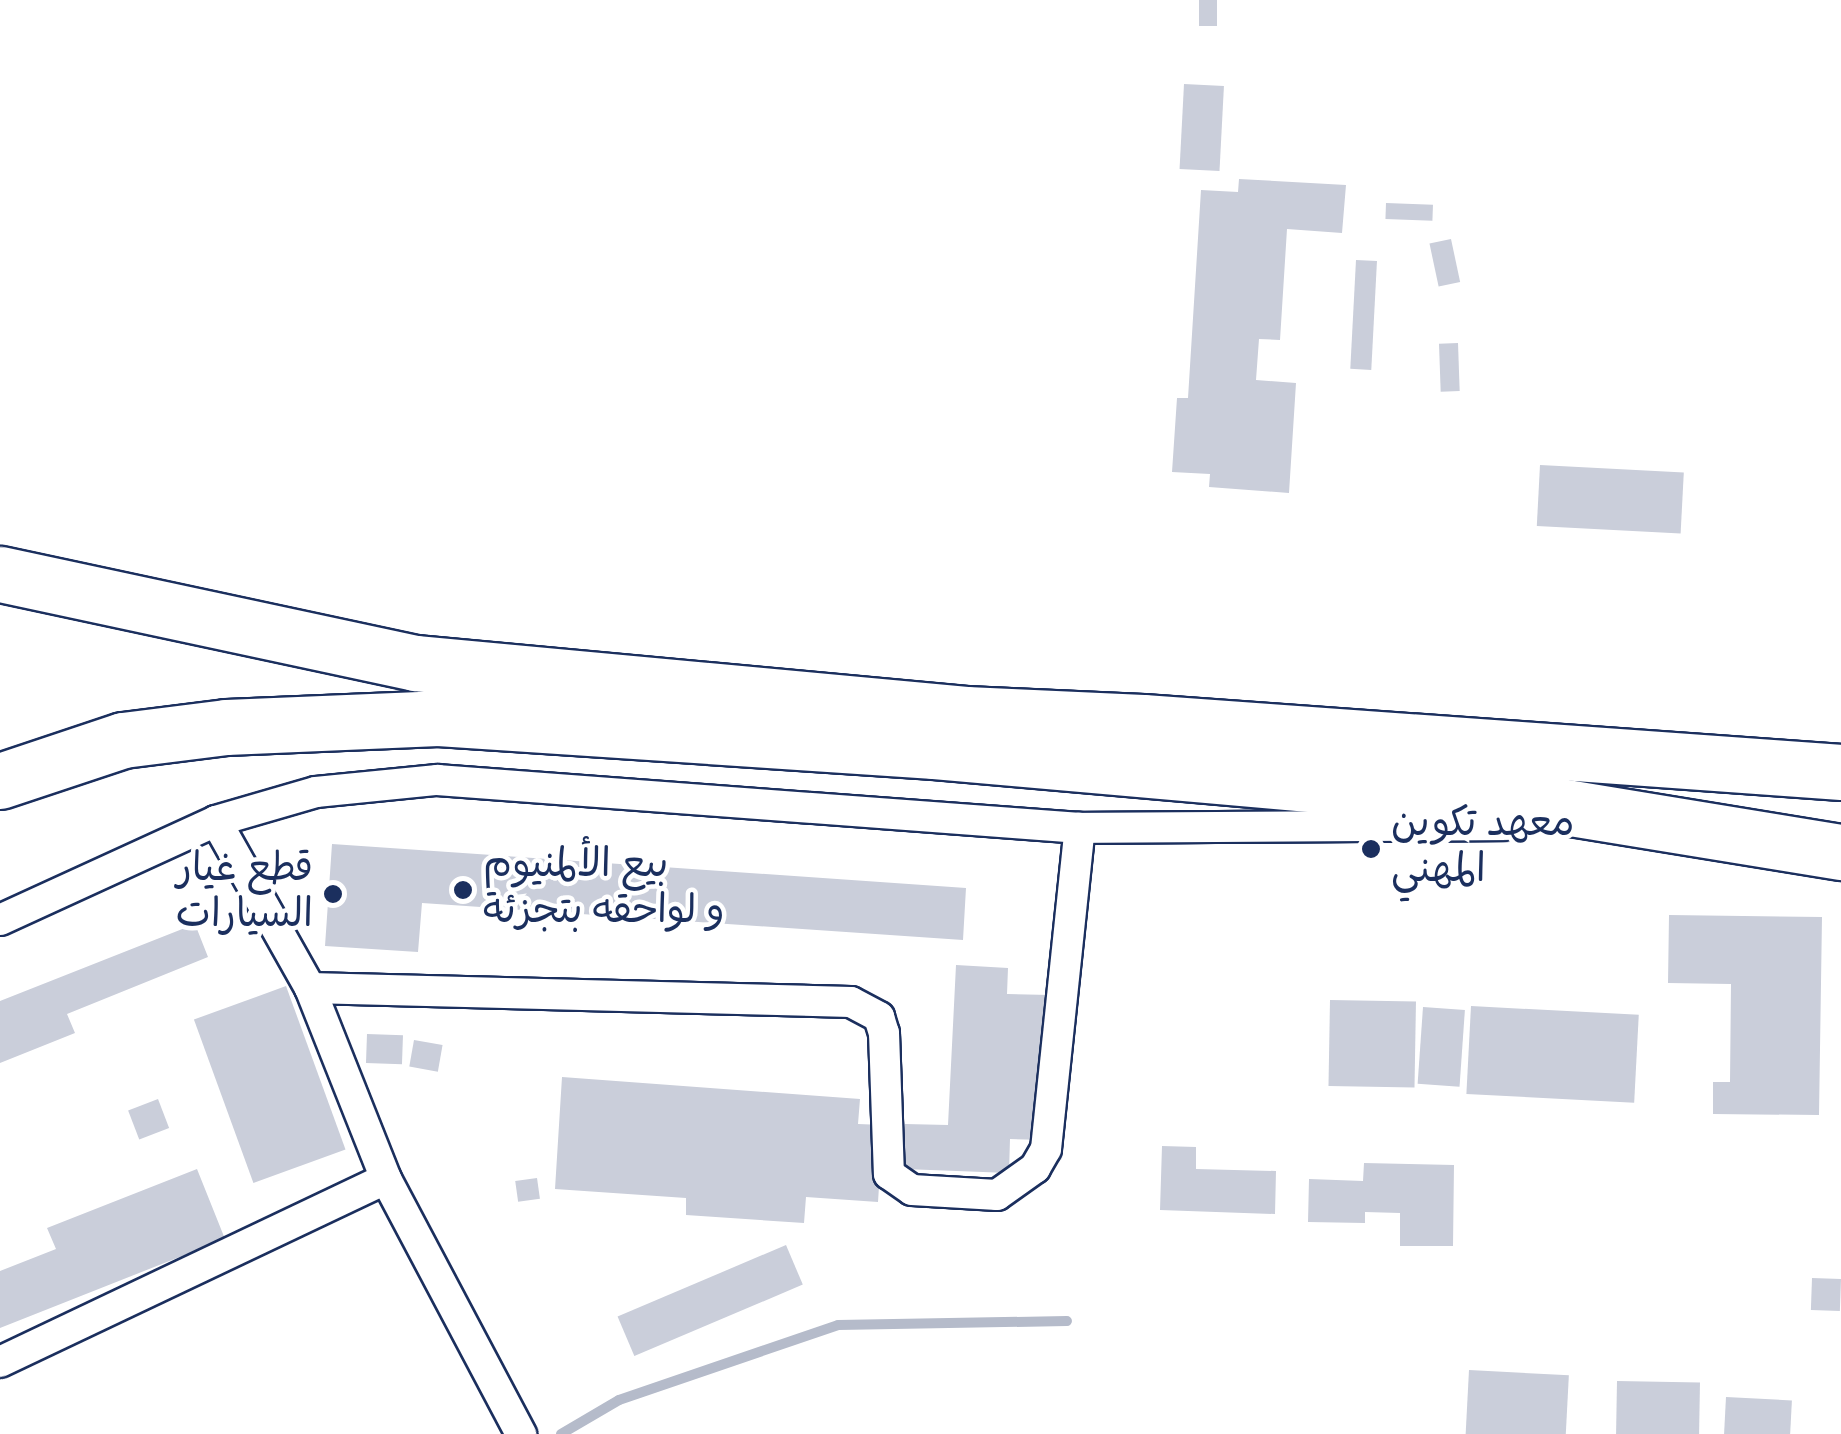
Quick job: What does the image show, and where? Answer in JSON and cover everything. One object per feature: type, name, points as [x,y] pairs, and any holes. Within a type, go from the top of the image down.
[{"type":"highway","points":[[0,574],[415,663],[966,714],[1143,722],[1841,772]]},
{"type":"highway","points":[[0,781],[123,740],[226,727],[438,718],[934,751],[1558,806],[1841,850],[1834,824],[1841,798]]},
{"type":"street","points":[[0,920],[216,821],[316,792],[437,780],[1080,828],[1670,824]]},
{"type":"street","points":[[216,821],[310,988],[386,1180],[518,1429]]},
{"type":"street","points":[[310,988],[851,1002],[879,1017],[884,1034],[888,1174],[912,1190],[997,1194],[1035,1168],[1046,1149],[1080,828]]},
{"type":"street","points":[[0,1362],[386,1180]]},
{"type":"building","points":[[1199,0],[1217,0],[1217,26],[1199,26]]},
{"type":"building","points":[[1184,84],[1224,86],[1219,171],[1180,169]]},
{"type":"building","points":[[1239,179],[1346,185],[1342,233],[1287,229],[1280,340],[1259,339],[1256,380],[1296,383],[1289,493],[1209,487],[1210,474],[1172,472],[1177,398],[1188,398],[1201,190],[1238,192]]},
{"type":"building","points":[[1386,203],[1433,205],[1432,221],[1385,219]]},
{"type":"building","points":[[1451,239],[1460,282],[1439,287],[1429,244]]},
{"type":"building","points":[[1356,260],[1377,261],[1371,370],[1350,369]]},
{"type":"building","points":[[1458,343],[1460,391],[1441,392],[1439,344]]},
{"type":"building","points":[[1540,465],[1684,473],[1681,533],[1537,526]]},
{"type":"building","points":[[332,844],[966,888],[963,940],[422,903],[418,952],[325,946]]},
{"type":"building","points":[[1669,915],[1822,917],[1819,1115],[1713,1114],[1713,1082],[1730,1082],[1731,984],[1668,983]]},
{"type":"building","points":[[195,924],[208,957],[67,1014],[75,1033],[0,1063],[0,1001]]},
{"type":"building","points":[[956,965],[1008,968],[1007,994],[1050,995],[1044,1140],[1010,1139],[1009,1173],[904,1169],[905,1124],[948,1125]]},
{"type":"building","points":[[286,986],[346,1150],[253,1183],[194,1020]]},
{"type":"building","points":[[1330,1000],[1416,1002],[1414,1087],[1328,1086]]},
{"type":"building","points":[[1471,1006],[1639,1015],[1634,1103],[1466,1094]]},
{"type":"building","points":[[1423,1007],[1465,1010],[1460,1087],[1418,1084]]},
{"type":"building","points":[[367,1034],[403,1035],[402,1064],[366,1063]]},
{"type":"building","points":[[414,1040],[443,1045],[438,1072],[409,1067]]},
{"type":"building","points":[[562,1077],[860,1099],[858,1124],[883,1125],[878,1202],[806,1197],[804,1223],[686,1215],[686,1198],[555,1189]]},
{"type":"building","points":[[158,1099],[169,1128],[139,1139],[128,1110]]},
{"type":"building","points":[[1162,1146],[1196,1147],[1196,1169],[1276,1171],[1275,1214],[1160,1210]]},
{"type":"building","points":[[1364,1163],[1454,1165],[1453,1246],[1400,1246],[1400,1213],[1365,1212],[1365,1223],[1308,1222],[1309,1179],[1363,1181]]},
{"type":"building","points":[[197,1169],[225,1239],[0,1328],[0,1271],[56,1249],[47,1228]]},
{"type":"building","points":[[537,1178],[540,1199],[518,1202],[515,1181]]},
{"type":"building","points":[[786,1245],[803,1285],[634,1356],[618,1317]]},
{"type":"building","points":[[1812,1278],[1841,1279],[1840,1311],[1811,1310]]},
{"type":"building","points":[[1469,1370],[1569,1375],[1566,1434],[1466,1434]]},
{"type":"building","points":[[1617,1381],[1700,1382],[1699,1434],[1616,1434]]},
{"type":"building","points":[[1726,1397],[1792,1400],[1790,1434],[1724,1434]]},
{"type":"waterway","points":[[561,1434],[619,1400],[838,1325],[1067,1321]]},
{"type":"place","name":"معهد تكوين المهني","points":[[1371,849]]},
{"type":"place","name":"بيع الألمنيوم و لواحقه بتجزئة","points":[[463,890]]},
{"type":"place","name":"قطع غيار السيارات","points":[[333,894]]}]
